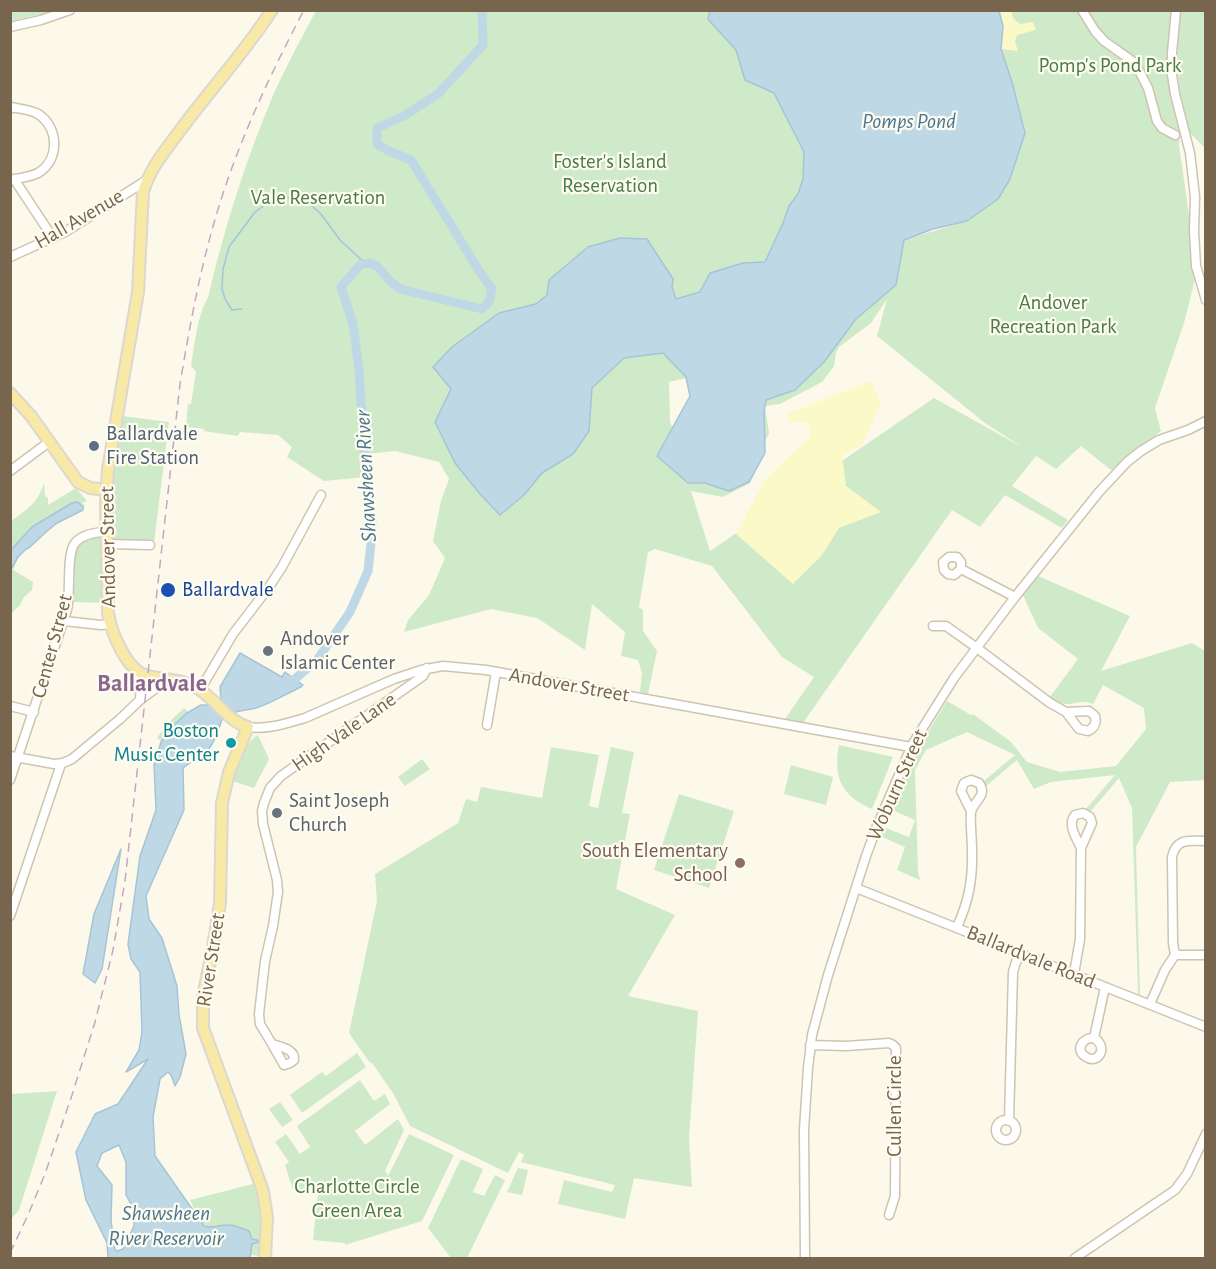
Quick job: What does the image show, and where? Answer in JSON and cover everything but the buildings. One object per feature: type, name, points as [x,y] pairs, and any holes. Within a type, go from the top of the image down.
[{"type":"main road","name":"Andover Street","points":[[137,671],[121,650],[110,624],[107,608],[106,490],[110,448],[138,292],[144,192],[147,180],[161,156],[254,38],[272,10]]},
{"type":"main road","points":[[10,393],[31,416],[78,482],[90,488],[106,490]]},
{"type":"main road","points":[[137,671],[146,676],[187,683],[200,690],[228,716],[248,727]]},
{"type":"main road","name":"River Street","points":[[248,727],[229,772],[222,802],[220,903],[202,1006],[203,1028],[263,1191],[267,1217],[265,1258]]},
{"type":"street","points":[[10,27],[70,10]]},
{"type":"street","points":[[1082,10],[1104,41],[1135,63],[1148,88],[1157,121],[1162,128],[1175,135]]},
{"type":"street","points":[[1176,10],[1172,75],[1190,153],[1195,197],[1196,266],[1206,300]]},
{"type":"street","points":[[10,107],[30,111],[42,117],[51,128],[54,142],[52,155],[45,167],[33,175],[12,180],[53,238]]},
{"type":"street","name":"Hall Avenue","points":[[10,257],[83,222],[147,180]]},
{"type":"street","name":"Woburn Street","points":[[805,1258],[804,1128],[810,1045],[819,1004],[877,826],[911,747],[954,678],[1099,492],[1127,462],[1141,451],[1159,440],[1188,430],[1206,420]]},
{"type":"street","points":[[10,471],[49,442]]},
{"type":"street","points":[[200,690],[233,634],[282,567],[321,495]]},
{"type":"street","name":"Center Street","points":[[10,780],[14,757],[34,712],[64,621],[69,601],[73,546],[84,537],[107,531]]},
{"type":"street","points":[[107,544],[150,545]]},
{"type":"street","points":[[961,569],[1015,597]]},
{"type":"street","points":[[64,621],[110,624]]},
{"type":"street","points":[[933,626],[946,626],[1050,703],[1066,712]]},
{"type":"street","name":"Andover Street","points":[[248,727],[269,727],[305,718],[394,680],[427,668],[443,666],[496,672],[911,747]]},
{"type":"street","name":"High Vale Lane","points":[[272,1044],[293,1053],[294,1060],[284,1065],[264,1032],[259,1020],[265,961],[278,892],[263,824],[262,811],[266,797],[270,788],[281,776],[423,676],[427,668]]},
{"type":"street","points":[[137,671],[141,684],[140,700]]},
{"type":"street","points":[[487,725],[496,672]]},
{"type":"street","points":[[14,757],[54,764],[61,764],[72,759],[168,679]]},
{"type":"street","points":[[10,706],[34,712]]},
{"type":"street","points":[[10,916],[61,764]]},
{"type":"street","points":[[957,927],[967,903],[971,880],[971,811]]},
{"type":"street","points":[[1149,1005],[1165,970],[1175,955],[1173,853],[1184,841],[1206,841]]},
{"type":"street","points":[[1074,974],[1080,939],[1081,848]]},
{"type":"street","name":"Ballardvale Road","points":[[856,888],[1206,1027]]},
{"type":"street","points":[[1008,1121],[1013,972],[1021,953]]},
{"type":"street","points":[[1175,955],[1206,955]]},
{"type":"street","points":[[1094,1038],[1105,987]]},
{"type":"street","name":"Cullen Circle","points":[[810,1045],[888,1044],[896,1048],[895,1196],[889,1215]]},
{"type":"street","points":[[1078,1257],[1175,1190],[1187,1174],[1206,1134]]},
{"type":"green space","points":[[10,11],[56,11],[11,21]]},
{"type":"green space","points":[[316,11],[835,11],[904,240],[967,221],[1025,133],[1001,49],[999,11],[1172,11],[1169,73],[1180,129],[1179,145],[1197,271],[1184,323],[1155,408],[1161,431],[1111,470],[1081,446],[1056,469],[1036,456],[1012,486],[1068,520],[1062,528],[1005,495],[980,527],[952,510],[803,723],[785,719],[814,677],[782,657],[712,566],[655,549],[648,552],[639,607],[643,610],[643,631],[657,651],[648,694],[640,692],[642,673],[638,660],[621,656],[625,632],[592,604],[585,650],[537,618],[491,609],[404,632],[408,620],[429,595],[445,558],[433,541],[441,501],[449,479],[439,462],[395,451],[365,454],[366,477],[324,481],[287,457],[292,447],[278,435],[240,432],[238,436],[186,427],[188,404],[191,404],[196,372],[191,366],[197,330],[245,168],[274,93]],"holes":[[[887,299],[877,336],[985,423],[1022,447],[934,398],[710,551],[691,491],[723,497],[750,483],[769,433],[765,406],[780,404],[822,382],[834,366],[839,347],[871,323]],[[686,378],[690,396],[672,427],[669,382]]]},
{"type":"green space","points":[[1180,11],[1205,11],[1205,148],[1188,131],[1179,94],[1177,54]]},
{"type":"green space","points":[[122,416],[169,422],[154,543],[113,542],[114,473]]},
{"type":"green space","points":[[44,483],[48,505],[76,488],[87,501],[82,503],[84,507],[39,536],[19,555],[13,570],[33,582],[32,590],[11,614],[11,521],[35,501]]},
{"type":"green space","points":[[103,538],[103,603],[73,602],[76,550],[81,543]]},
{"type":"green space","points":[[1038,576],[1130,616],[1101,671],[1192,643],[1205,651],[1205,780],[1170,782],[1136,847],[1140,995],[1138,994],[1132,808],[1119,778],[1090,812],[1086,809],[1115,775],[1051,782],[1034,789],[1017,760],[986,786],[984,781],[1015,755],[967,732],[926,750],[915,770],[920,880],[897,870],[905,847],[880,836],[883,827],[909,837],[915,820],[890,809],[921,743],[947,701],[973,714],[1011,742],[1027,762],[1060,772],[1116,766],[1146,729],[1144,708],[1103,685],[1093,704],[1081,702],[1067,704],[1050,697],[1078,659],[1038,628],[1023,595]]},
{"type":"green space","points":[[184,708],[188,712],[163,742],[157,738],[167,724]]},
{"type":"green space","points":[[258,735],[269,759],[254,788],[232,781],[245,749]]},
{"type":"green space","points":[[839,745],[893,757],[872,809],[853,798],[842,784],[837,767]]},
{"type":"green space","points":[[551,747],[599,755],[589,806],[598,808],[611,747],[634,752],[622,813],[630,814],[616,889],[675,915],[628,996],[698,1011],[689,1138],[692,1187],[634,1178],[625,1219],[558,1204],[564,1180],[612,1192],[615,1185],[521,1162],[524,1155],[519,1152],[508,1173],[410,1126],[393,1093],[349,1033],[377,901],[375,874],[458,823],[466,799],[477,802],[481,787],[542,798]]},
{"type":"green space","points":[[422,759],[430,769],[405,786],[398,777]]},
{"type":"green space","points":[[791,765],[833,777],[826,805],[784,794]]},
{"type":"green space","points":[[679,794],[734,811],[709,888],[654,870]]},
{"type":"green space","points":[[357,1053],[366,1067],[302,1113],[290,1095],[322,1072],[326,1076]]},
{"type":"green space","name":"Charlotte Circle Green Area","points":[[360,1080],[374,1101],[385,1094],[390,1104],[355,1131],[365,1145],[398,1119],[404,1130],[385,1171],[388,1176],[409,1134],[454,1155],[422,1221],[345,1245],[345,1243],[313,1240],[318,1194],[293,1190],[285,1165],[289,1162],[275,1142],[286,1134],[300,1154],[310,1147],[297,1126]]},
{"type":"green space","points":[[57,1091],[19,1210],[11,1219],[11,1094]]},
{"type":"green space","points":[[280,1102],[293,1120],[282,1127],[269,1109]]},
{"type":"green space","points":[[461,1159],[483,1169],[473,1192],[484,1196],[495,1175],[505,1180],[467,1258],[451,1258],[428,1228]]},
{"type":"green space","points":[[518,1168],[528,1170],[522,1195],[507,1192]]},
{"type":"green space","points":[[257,1183],[260,1197],[262,1256],[251,1255],[250,1243],[259,1242],[251,1238],[245,1229],[226,1224],[219,1229],[211,1228],[199,1221],[190,1200]]},
{"type":"sand","points":[[999,11],[1012,11],[1013,17],[1020,24],[1033,22],[1036,30],[1017,35],[1015,42],[1018,51],[1001,49],[1003,26]]},
{"type":"sand","points":[[871,381],[881,403],[862,445],[842,456],[846,486],[881,512],[839,528],[822,555],[793,584],[736,534],[766,478],[811,436],[809,423],[789,422],[789,413]]},
{"type":"water","name":"Pomps Pond","points":[[710,11],[999,11],[1003,26],[1001,49],[1025,133],[1010,179],[998,199],[967,221],[933,229],[904,240],[896,285],[856,319],[824,362],[795,390],[766,400],[765,453],[749,482],[729,491],[705,483],[688,483],[657,456],[690,396],[686,377],[663,353],[624,358],[592,388],[589,431],[573,454],[542,473],[524,495],[500,515],[455,463],[435,422],[451,389],[433,367],[452,347],[499,313],[536,304],[547,295],[549,280],[588,247],[620,238],[647,239],[673,279],[672,287],[676,299],[700,292],[710,273],[743,263],[765,262],[789,206],[798,194],[803,179],[804,152],[774,93],[745,80],[736,50],[708,19]]},
{"type":"water","points":[[76,502],[83,507],[83,510],[57,523],[46,532],[18,557],[11,569],[11,550],[32,527]]},
{"type":"water","name":"Shawsheen River Reservoir","points":[[240,653],[282,677],[285,672],[303,685],[262,706],[223,717],[208,750],[183,768],[184,810],[146,896],[149,919],[162,938],[177,986],[179,1015],[186,1054],[180,1077],[175,1086],[168,1072],[160,1079],[153,1117],[155,1156],[204,1226],[237,1226],[249,1231],[252,1239],[259,1242],[252,1244],[250,1258],[108,1258],[107,1243],[86,1200],[76,1152],[95,1114],[118,1104],[148,1059],[126,1072],[139,1050],[142,1032],[140,972],[131,959],[128,944],[140,856],[156,810],[154,765],[161,742],[176,723],[201,705],[211,705],[221,699],[220,687]],"holes":[[[119,1145],[126,1162],[126,1195],[133,1208],[134,1226],[123,1249],[118,1251],[115,1250],[111,1220],[112,1185],[97,1166],[102,1153]]]},
{"type":"water","points":[[121,849],[102,969],[95,983],[83,974],[94,914]]},
{"type":"waterway","name":"Shawsheen River","points":[[285,682],[295,679],[317,660],[350,612],[368,571],[373,525],[366,477],[359,369],[353,324],[341,287],[361,264],[370,263],[377,266],[400,289],[482,309],[489,302],[492,289],[411,160],[377,144],[377,128],[404,116],[438,94],[483,45],[482,10]]},
{"type":"waterway","points":[[242,309],[232,310],[222,289],[223,269],[229,247],[255,212],[276,197],[297,198],[311,205],[321,214],[340,240],[366,264]]},
{"type":"railway","points":[[10,1253],[45,1174],[72,1095],[95,1022],[113,950],[125,881],[180,384],[201,272],[219,206],[236,156],[268,82],[304,10]]},
{"type":"place","name":"Ballardvale Fire Station","points":[[94,446]]},
{"type":"place","name":"Ballardvale","points":[[168,590]]},
{"type":"place","name":"Andover Islamic Center","points":[[268,651]]},
{"type":"place","name":"Boston Music Center","points":[[231,743]]},
{"type":"place","name":"Saint Joseph Church","points":[[277,813]]},
{"type":"place","name":"South Elementary School","points":[[740,863]]},
{"type":"district","name":"Ballardvale","points":[[152,684]]},
{"type":"park label","name":"Pomp's Pond Park","points":[[1110,66]]},
{"type":"park label","name":"Foster's Island Reservation","points":[[610,174]]},
{"type":"park label","name":"Vale Reservation","points":[[318,198]]},
{"type":"park label","name":"Andover Recreation Park","points":[[1053,315]]}]
